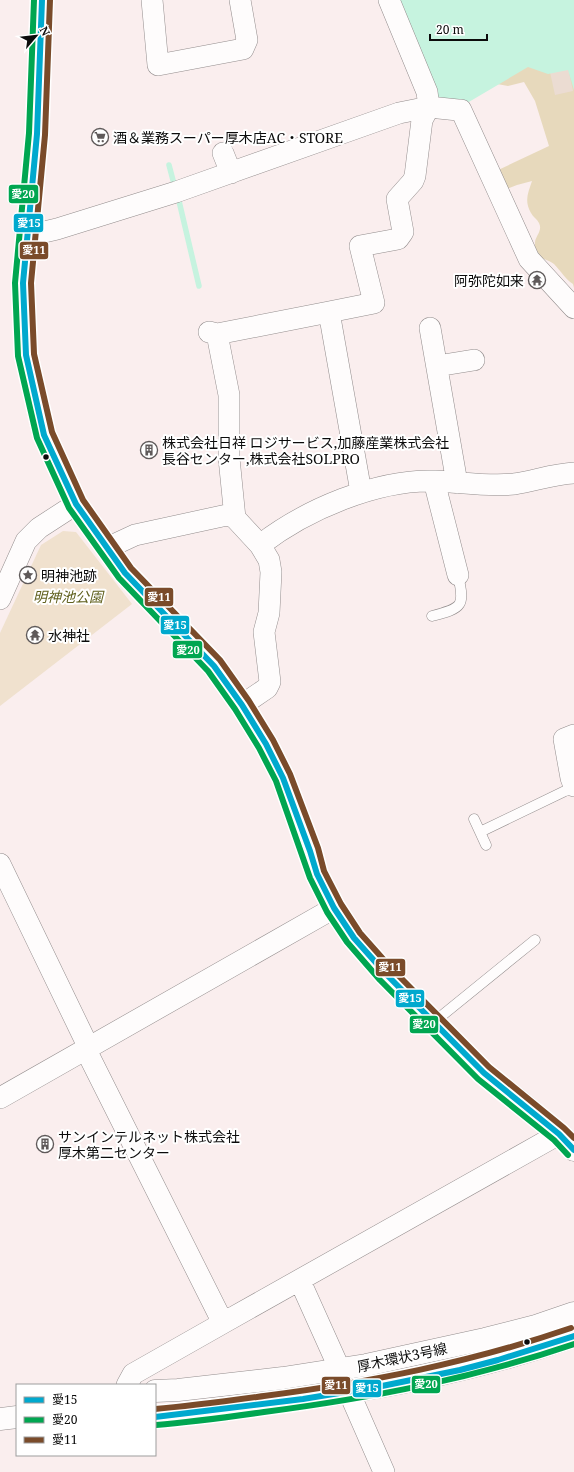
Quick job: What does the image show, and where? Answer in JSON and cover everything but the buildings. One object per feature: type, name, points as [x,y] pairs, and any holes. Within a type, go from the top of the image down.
[{"type":"street","points":[[42,0],[37,134],[23,283],[26,355],[44,434],[76,504],[106,548],[130,578],[214,666],[242,705],[266,744],[283,778],[317,874],[334,908],[354,938],[381,968],[484,1073],[523,1104],[574,1150]]},
{"type":"street","points":[[152,0],[158,65],[242,50],[247,40],[240,0]]},
{"type":"street","points":[[235,518],[229,458],[229,395],[213,333],[374,303],[360,246],[398,239],[403,232],[396,199],[416,176],[422,120],[429,107],[427,92],[389,0]]},
{"type":"street","points":[[27,236],[57,229],[176,192],[399,113],[429,107],[462,110],[529,259],[574,308]]},
{"type":"street","points":[[223,153],[231,173]]},
{"type":"street","points":[[329,312],[361,492]]},
{"type":"street","points":[[430,328],[457,483]]},
{"type":"street","points":[[437,366],[474,360]]},
{"type":"street","points":[[260,545],[292,524],[327,506],[361,492],[402,483],[434,481],[514,484],[564,473],[574,473]]},
{"type":"street","points":[[434,481],[458,575]]},
{"type":"street","points":[[0,599],[26,541],[39,528],[76,504]]},
{"type":"street","points":[[106,548],[135,534],[227,515],[235,518],[260,545],[269,560],[271,572],[268,613],[264,632],[270,682],[267,688],[242,705]]},
{"type":"street","points":[[574,735],[564,739],[574,788]]},
{"type":"street","points":[[0,864],[86,1042],[86,1050],[224,1323]]},
{"type":"street","points":[[0,1098],[334,908]]},
{"type":"street","points":[[128,1384],[133,1374],[300,1282],[558,1134]]},
{"type":"street","points":[[300,1282],[340,1370]]},
{"type":"street","name":"厚木環状3号線","points":[[156,1391],[178,1390],[340,1370],[485,1339],[536,1326],[574,1313]]},
{"type":"street","name":"厚木環状3号線","points":[[156,1417],[350,1392],[458,1371],[531,1352],[574,1336]]},
{"type":"street","points":[[350,1392],[384,1472]]},
{"type":"street","points":[[0,1419],[16,1417]]},
{"type":"lane","points":[[432,616],[456,608],[461,604],[462,596],[458,575]]},
{"type":"lane","points":[[480,832],[574,788]]},
{"type":"lane","points":[[474,819],[486,845]]},
{"type":"lane","points":[[434,1022],[535,940]]},
{"type":"green space","name":"明神池公園","points":[[63,531],[76,532],[132,604],[0,706],[0,633],[41,545]]},
{"type":"shaded area","points":[[394,0],[574,0],[574,90],[568,70],[548,74],[528,67],[462,106],[437,101]]},
{"type":"shaded area","points":[[574,43],[574,288],[573,284],[554,264],[541,258],[536,253],[535,243],[540,226],[531,213],[527,201],[532,181],[507,189],[496,171],[549,146],[535,101],[524,82],[508,86],[497,84],[493,75]]},
{"type":"shaded area","points":[[568,68],[573,91],[555,95],[550,72]]},
{"type":"waterway","points":[[169,165],[174,184]]},
{"type":"waterway","points":[[179,201],[199,286]]},
{"type":"transit line","name":"愛20","points":[[34,0],[29,133],[15,283],[18,356],[37,438],[69,508],[119,578],[208,671],[235,709],[259,748],[276,781],[310,878],[327,912],[347,942],[380,980],[478,1079],[554,1140],[568,1155]]},
{"type":"transit line","name":"愛15","points":[[42,0],[37,134],[23,283],[26,355],[44,435],[76,504],[125,573],[214,666],[242,705],[266,744],[283,778],[317,874],[334,908],[354,938],[386,974],[484,1073],[559,1134],[574,1150]]},
{"type":"transit line","name":"愛11","points":[[50,0],[45,135],[31,283],[34,354],[52,432],[83,500],[131,568],[220,660],[249,701],[273,740],[290,774],[318,848],[324,871],[341,904],[360,933],[392,969],[489,1067],[564,1128],[574,1138]]},
{"type":"transit line","name":"愛11","points":[[156,1409],[304,1390],[381,1378],[457,1361],[571,1328]]},
{"type":"transit line","name":"愛15","points":[[156,1417],[303,1399],[382,1386],[460,1370],[498,1360],[574,1336]]},
{"type":"transit line","name":"愛20","points":[[156,1425],[210,1419],[382,1394],[459,1377],[574,1344]]},
{"type":"place","name":"酒＆業務スーパー厚木店AC・STORE","points":[[100,137]]},
{"type":"place","name":"阿弥陀如来","points":[[537,280]]},
{"type":"place","name":"株式会社日祥 ロジサービス,加藤産業株式会社 長谷センター,株式会社SOLPRO","points":[[149,450]]},
{"type":"place","name":"明神池跡","points":[[28,575]]},
{"type":"place","name":"水神社","points":[[35,635]]},
{"type":"place","name":"サンインテルネット株式会社 厚木第二センター","points":[[45,1144]]}]
